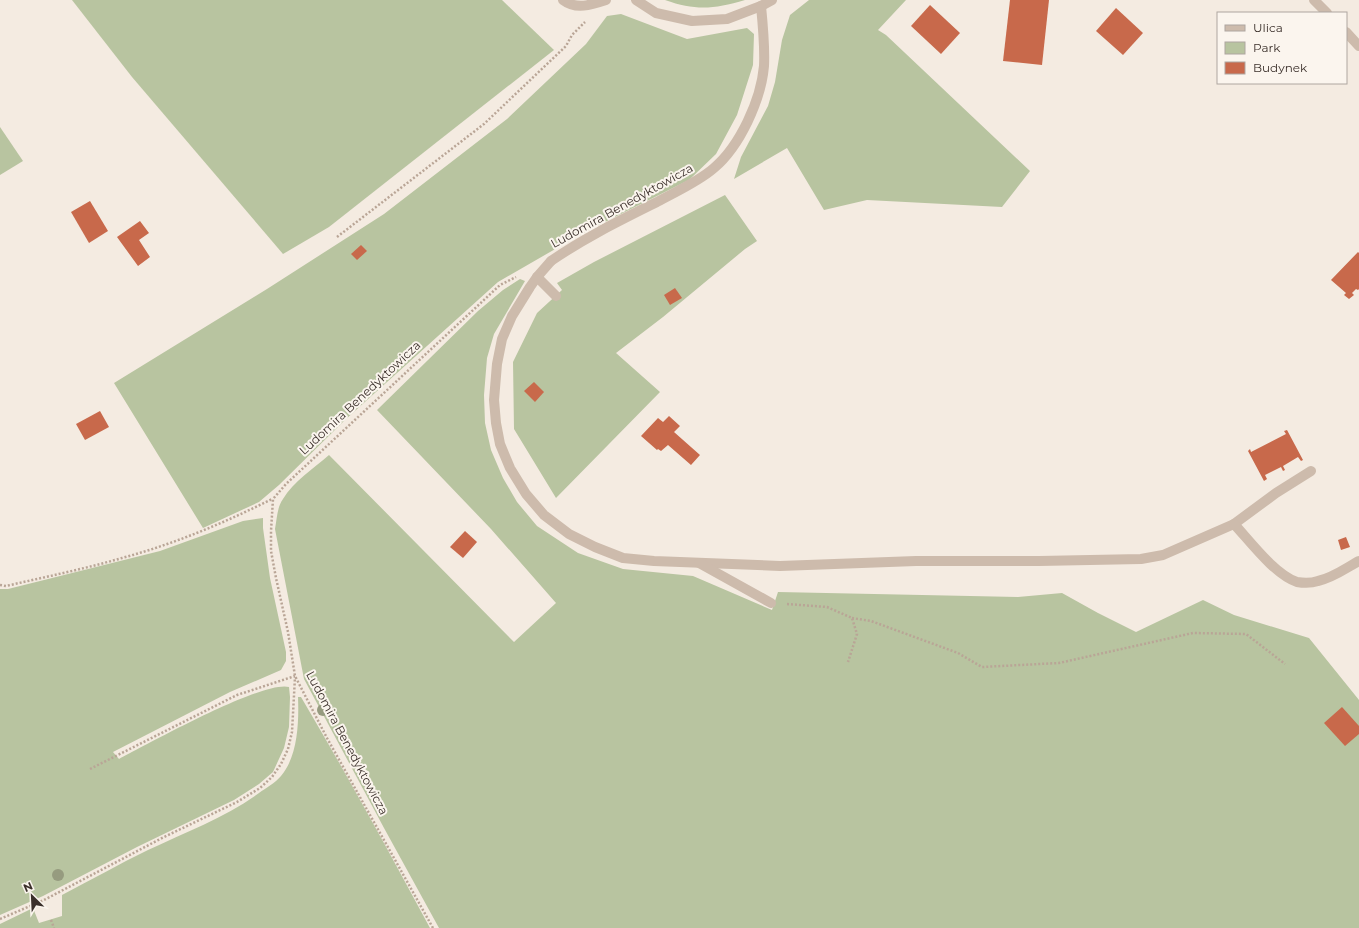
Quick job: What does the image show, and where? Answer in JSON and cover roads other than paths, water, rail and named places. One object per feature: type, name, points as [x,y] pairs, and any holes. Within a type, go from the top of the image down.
[{"type":"street","points":[[563,0],[569,5],[586,7],[606,0]]},
{"type":"street","points":[[636,0],[656,12],[692,21],[727,19],[761,6],[772,0]]},
{"type":"street","points":[[1314,0],[1326,12]]},
{"type":"street","name":"Ludomira Benedyktowicza","points":[[761,6],[764,43],[764,68],[754,106],[746,125],[732,148],[714,168],[687,186],[595,234],[551,261],[537,277],[512,316],[502,339],[497,364],[494,400],[500,444],[510,468],[526,494],[544,515],[569,534],[595,547],[623,558],[654,561],[780,566],[916,561],[1141,559],[1163,555],[1234,524],[1276,493],[1312,471]]},
{"type":"street","points":[[1347,33],[1359,46]]},
{"type":"street","points":[[537,277],[556,296]]},
{"type":"street","points":[[1234,524],[1274,567],[1287,577],[1297,582],[1318,581],[1336,574],[1359,561]]},
{"type":"street","points":[[698,562],[771,603]]}]
